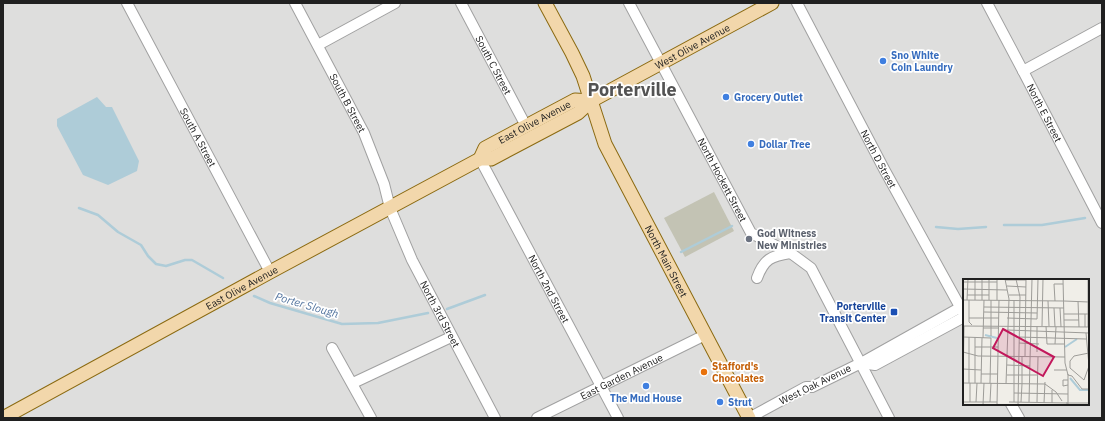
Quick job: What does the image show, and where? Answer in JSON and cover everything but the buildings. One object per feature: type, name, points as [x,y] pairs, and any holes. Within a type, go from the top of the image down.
[{"type":"main road","name":"North Main Street","points":[[545,3],[572,53],[584,81],[605,144],[749,418]]},
{"type":"main road","name":"West Olive Avenue","points":[[591,101],[772,3]]},
{"type":"main road","name":"East Olive Avenue","points":[[480,159],[485,148],[575,100],[591,101]]},
{"type":"main road","name":"East Olive Avenue","points":[[3,418],[480,159],[491,159],[578,113],[591,101]]},
{"type":"street","name":"South A Street","points":[[126,3],[270,272]]},
{"type":"street","name":"South B Street","points":[[295,3],[364,133],[384,184],[390,208]]},
{"type":"street","points":[[318,45],[395,3]]},
{"type":"street","name":"South C Street","points":[[461,3],[526,126]]},
{"type":"street","name":"North Hockett Street","points":[[629,3],[751,233],[790,253],[811,268],[889,418]]},
{"type":"street","name":"North D Street","points":[[797,3],[884,169],[963,313]]},
{"type":"street","name":"North E Street","points":[[987,3],[1102,223]]},
{"type":"street","points":[[1023,71],[1102,28]]},
{"type":"street","name":"North 2nd Street","points":[[480,159],[618,418]]},
{"type":"street","name":"North 3rd Street","points":[[390,208],[412,260],[494,418]]},
{"type":"street","points":[[757,278],[761,268],[769,259],[790,253]]},
{"type":"street","name":"West Oak Avenue","points":[[749,418],[806,387],[812,388],[861,362],[963,313]]},
{"type":"street","name":"East Garden Avenue","points":[[537,418],[705,335]]},
{"type":"street","points":[[353,383],[451,337]]},
{"type":"street","points":[[332,348],[353,383],[371,418]]},
{"type":"street","points":[[1012,405],[1019,418]]},
{"type":"shaded area","points":[[3,3],[1102,3],[1102,418],[3,418]]},
{"type":"shaded area","points":[[714,192],[734,231],[685,257],[664,218]]},
{"type":"water","points":[[97,97],[106,107],[112,107],[139,161],[137,171],[108,185],[83,175],[57,126],[57,119]]},
{"type":"waterway","name":"Porter Slough","points":[[79,208],[98,215],[118,232],[141,245],[148,256],[156,264],[166,266],[185,260],[192,260],[223,278]]},
{"type":"waterway","name":"Porter Slough","points":[[1004,225],[1042,225],[1085,218]]},
{"type":"waterway","name":"Porter Slough","points":[[681,252],[732,226]]},
{"type":"waterway","name":"Porter Slough","points":[[936,227],[958,229],[986,227]]},
{"type":"waterway","name":"Porter Slough","points":[[447,309],[485,295]]},
{"type":"waterway","name":"Porter Slough","points":[[254,296],[270,303],[342,324],[378,323],[428,313]]},
{"type":"place","name":"Sno White Coin Laundry","points":[[883,61]]},
{"type":"place","name":"Grocery Outlet","points":[[726,97]]},
{"type":"place","name":"Dollar Tree","points":[[751,144]]},
{"type":"place","name":"God Witness New Ministries","points":[[749,239]]},
{"type":"place","name":"Porterville Transit Center","points":[[894,312]]},
{"type":"place","name":"Stafford's Chocolates","points":[[704,372]]},
{"type":"place","name":"The Mud House","points":[[646,386]]},
{"type":"place","name":"Strut","points":[[720,402]]},
{"type":"district","name":"Porterville","points":[[632,90]]}]
